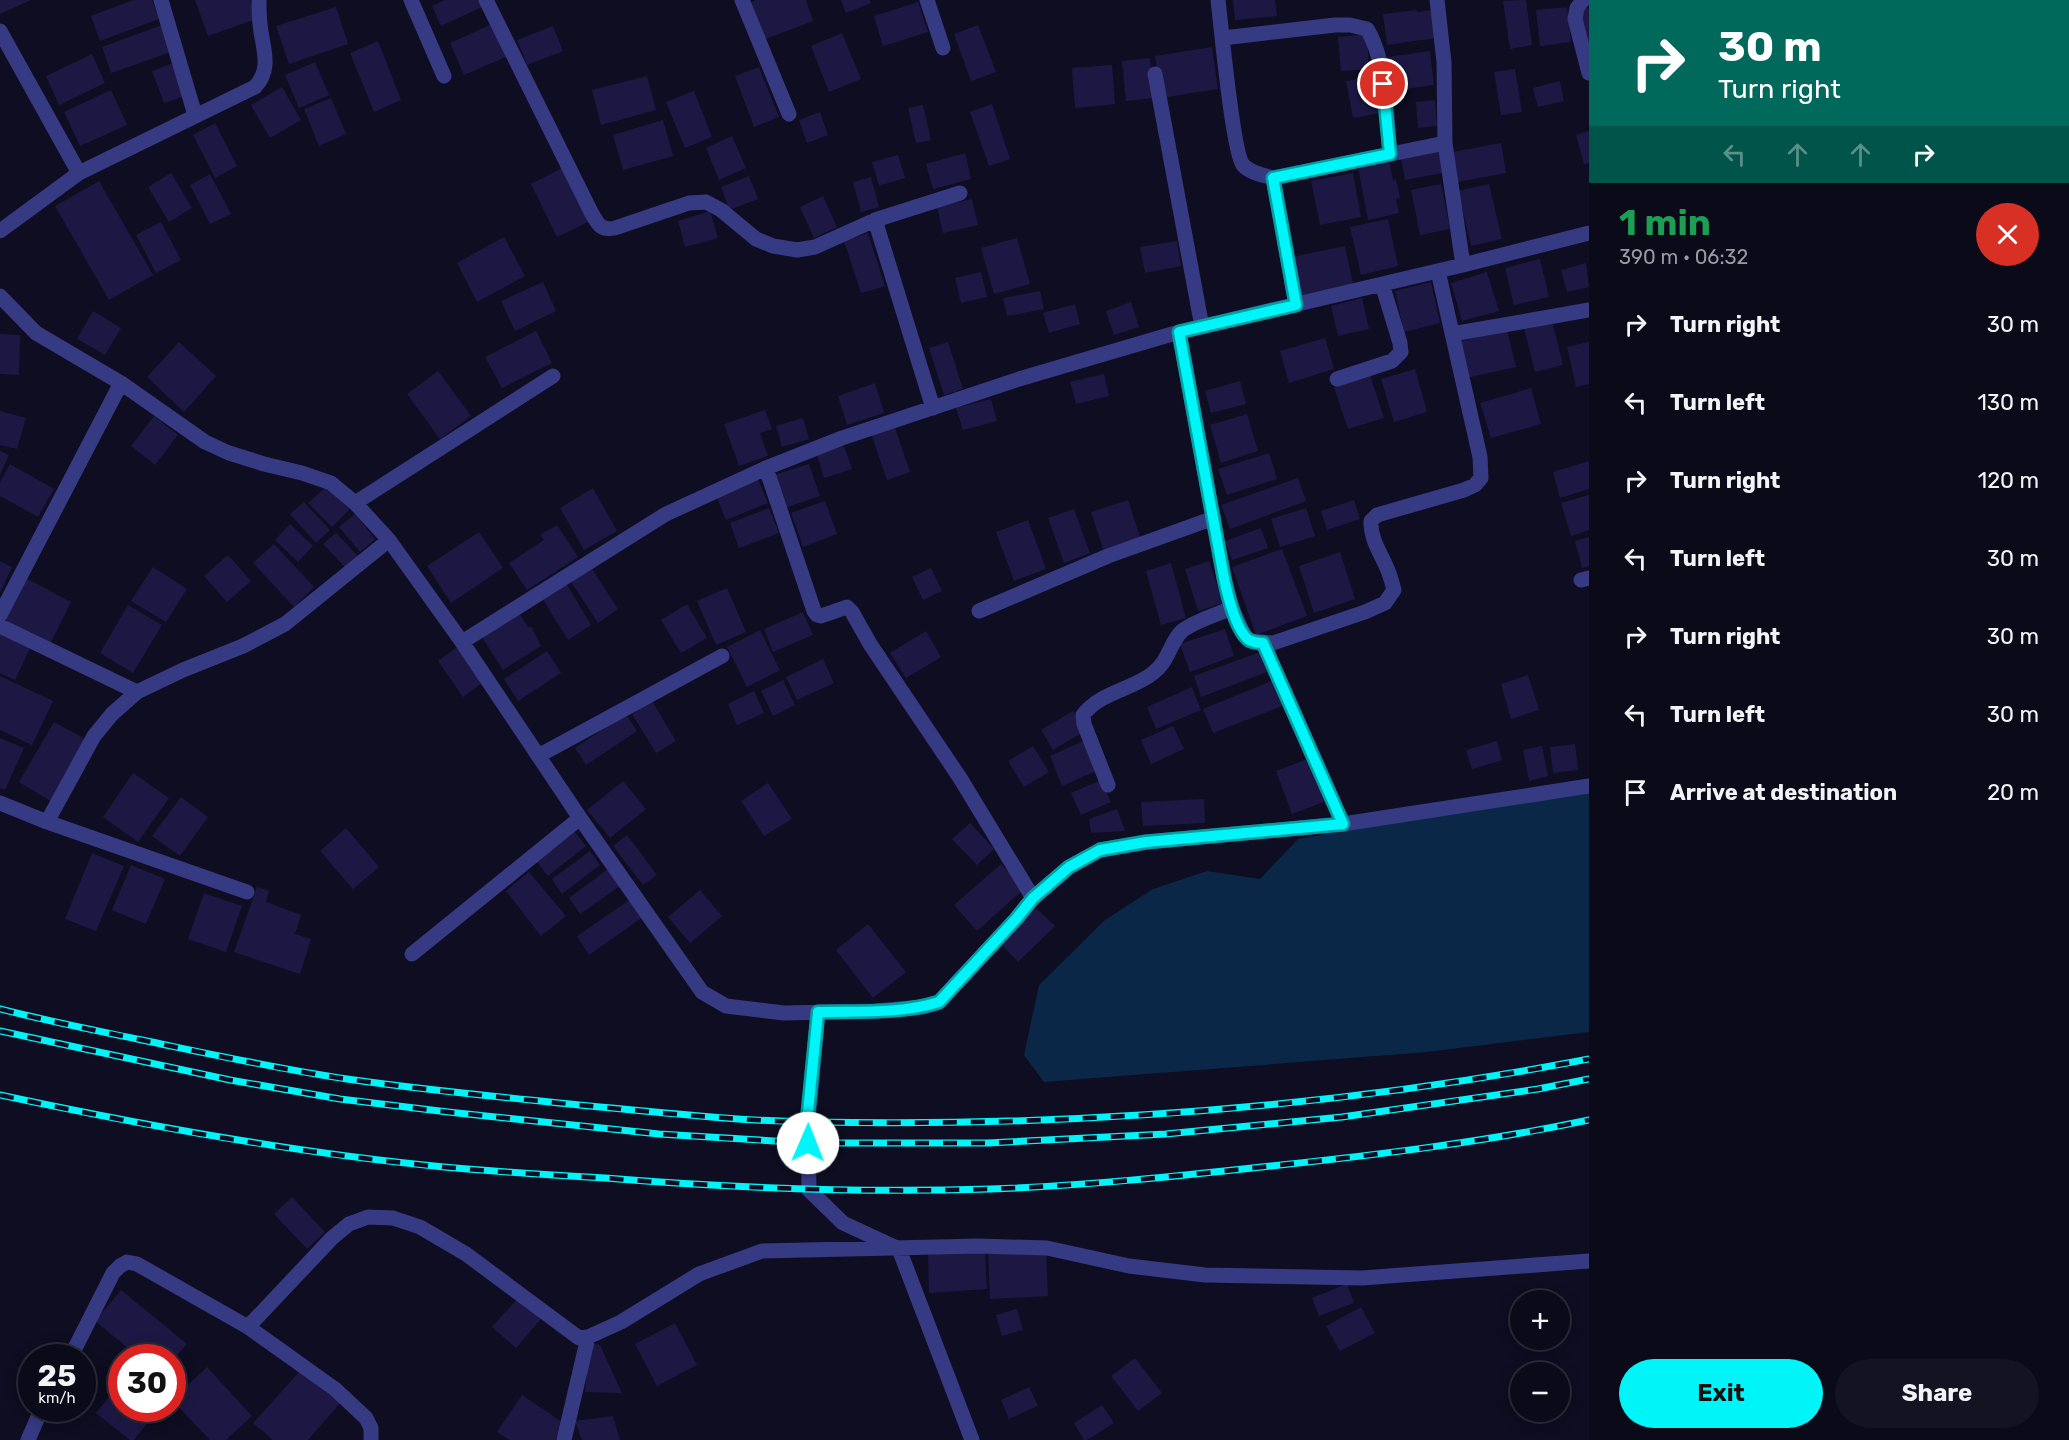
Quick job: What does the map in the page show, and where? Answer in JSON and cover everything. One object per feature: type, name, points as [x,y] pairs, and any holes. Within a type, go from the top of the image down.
[{"type":"street","points":[[161,0],[195,115]]},
{"type":"street","points":[[0,231],[79,173],[255,87],[263,79],[265,50],[260,25],[259,0]]},
{"type":"street","points":[[411,0],[444,76]]},
{"type":"street","points":[[486,0],[591,212],[599,227],[603,229],[615,228],[689,203],[706,202],[722,210],[756,239],[772,246],[797,250],[815,247],[875,220],[960,193]]},
{"type":"street","points":[[742,0],[789,114]]},
{"type":"street","points":[[927,0],[943,48]]},
{"type":"street","points":[[1218,0],[1239,159],[1250,170],[1273,178],[1445,142]]},
{"type":"street","points":[[1437,0],[1444,62],[1445,142],[1463,265]]},
{"type":"street","points":[[1583,0],[1577,8],[1575,19],[1589,73]]},
{"type":"street","points":[[1223,38],[1335,25],[1350,25],[1367,29],[1376,43],[1381,61],[1390,154]]},
{"type":"street","points":[[0,31],[79,173]]},
{"type":"street","points":[[1155,74],[1202,327]]},
{"type":"street","points":[[1273,178],[1296,305]]},
{"type":"street","points":[[875,220],[933,408]]},
{"type":"street","points":[[462,642],[666,514],[766,468],[842,438],[1019,379],[1179,332],[1463,265],[1589,232]]},
{"type":"street","points":[[1179,332],[1224,578],[1232,608],[1244,635],[1250,641],[1273,643],[1385,603],[1394,590],[1388,570],[1372,537],[1371,521],[1377,515],[1464,490],[1475,485],[1481,478],[1480,457],[1438,271]]},
{"type":"street","points":[[1337,379],[1392,361],[1401,352],[1382,284]]},
{"type":"street","points":[[0,296],[36,333],[121,383],[205,442],[246,459],[331,483],[355,503],[388,540],[462,642],[580,818],[702,992],[726,1006],[784,1013],[885,1010],[923,1007],[939,1002],[1033,898],[1069,867],[1100,850],[1146,842],[1343,824],[1589,786]]},
{"type":"street","points":[[1452,334],[1589,310]]},
{"type":"street","points":[[355,503],[553,376]]},
{"type":"street","points":[[0,615],[121,383]]},
{"type":"street","points":[[766,468],[814,611],[821,616],[847,607],[852,612],[870,644],[960,778],[1033,898]]},
{"type":"street","points":[[979,610],[1108,556],[1214,518]]},
{"type":"street","points":[[47,822],[94,736],[112,714],[137,693],[183,670],[243,646],[285,624],[388,540]]},
{"type":"street","points":[[1108,785],[1084,724],[1083,715],[1093,704],[1152,674],[1170,653],[1182,631],[1232,608]]},
{"type":"street","points":[[0,626],[137,693]]},
{"type":"street","points":[[1263,643],[1343,824]]},
{"type":"street","points":[[538,756],[722,656]]},
{"type":"street","points":[[0,803],[47,822],[247,892]]},
{"type":"street","points":[[412,954],[580,818]]},
{"type":"street","points":[[818,1012],[807,1122],[809,1190],[843,1223],[899,1249],[972,1440]]},
{"type":"street","points":[[248,1327],[332,1238],[350,1224],[368,1217],[393,1218],[420,1227],[465,1254],[579,1338],[588,1338],[621,1322],[699,1274],[762,1251],[979,1246],[1047,1248],[1129,1266],[1206,1275],[1351,1278],[1589,1261]]},
{"type":"street","points":[[76,1344],[113,1273],[127,1262],[137,1264],[248,1327],[335,1389],[366,1418],[371,1428],[371,1440]]},
{"type":"street","points":[[564,1440],[588,1338]]},
{"type":"street","points":[[28,1440],[36,1422]]},
{"type":"water","points":[[1572,789],[1589,790],[1589,1032],[1427,1052],[1044,1082],[1024,1055],[1039,985],[1105,920],[1153,889],[1207,871],[1260,879],[1298,839]]},
{"type":"building","points":[[0,0],[31,0],[0,14]]},
{"type":"building","points":[[133,0],[152,0],[159,19],[100,41],[91,16]]},
{"type":"building","points":[[195,0],[250,0],[256,19],[208,36]]},
{"type":"building","points":[[445,0],[481,0],[484,6],[441,26],[432,6]]},
{"type":"building","points":[[756,0],[806,0],[813,21],[763,40],[749,3]]},
{"type":"building","points":[[841,0],[870,0],[871,3],[846,13]]},
{"type":"building","points":[[1233,0],[1275,0],[1277,16],[1235,20]]},
{"type":"building","points":[[1526,0],[1532,45],[1510,49],[1503,1]]},
{"type":"building","points":[[918,2],[928,32],[883,46],[874,16]]},
{"type":"building","points":[[336,7],[348,44],[289,64],[276,26]]},
{"type":"building","points":[[1567,7],[1571,42],[1540,46],[1536,10]]},
{"type":"building","points":[[1589,8],[1589,42],[1586,43],[1580,9]]},
{"type":"building","points":[[1417,10],[1417,12],[1435,10],[1436,38],[1387,45],[1383,14]]},
{"type":"building","points":[[492,24],[506,57],[464,75],[450,43]]},
{"type":"building","points":[[162,25],[171,52],[111,73],[102,47]]},
{"type":"building","points":[[978,25],[996,72],[971,81],[954,34]]},
{"type":"building","points":[[553,26],[563,51],[527,65],[517,40]]},
{"type":"building","points":[[842,33],[861,79],[829,92],[811,46]]},
{"type":"building","points":[[1367,34],[1369,69],[1341,71],[1338,37]]},
{"type":"building","points":[[378,41],[401,100],[374,112],[350,53]]},
{"type":"building","points":[[1212,47],[1218,89],[1161,98],[1155,56]]},
{"type":"building","points":[[1430,51],[1434,85],[1391,91],[1387,57]]},
{"type":"building","points":[[92,54],[105,83],[59,105],[46,76]]},
{"type":"building","points":[[1150,58],[1154,98],[1126,101],[1122,61]]},
{"type":"building","points":[[315,62],[329,95],[299,108],[285,75]]},
{"type":"building","points":[[173,63],[185,96],[164,103],[152,71]]},
{"type":"building","points":[[1112,65],[1115,104],[1075,108],[1072,68]]},
{"type":"building","points":[[759,67],[779,117],[754,127],[735,76]]},
{"type":"building","points":[[1515,69],[1522,112],[1501,115],[1494,72]]},
{"type":"building","points":[[647,76],[656,110],[601,125],[592,90]]},
{"type":"building","points":[[1374,76],[1381,113],[1353,118],[1346,81]]},
{"type":"building","points":[[1560,81],[1564,101],[1538,107],[1533,88]]},
{"type":"building","points":[[282,87],[301,120],[270,138],[251,105]]},
{"type":"building","points":[[111,90],[127,125],[80,146],[64,112]]},
{"type":"building","points":[[694,91],[712,137],[685,148],[666,102]]},
{"type":"building","points":[[331,98],[346,134],[319,146],[304,109]]},
{"type":"building","points":[[1435,100],[1437,126],[1418,128],[1416,102]]},
{"type":"building","points":[[992,104],[1010,159],[989,166],[970,112]]},
{"type":"building","points":[[923,105],[931,140],[916,143],[908,108]]},
{"type":"building","points":[[820,112],[828,135],[807,143],[799,120]]},
{"type":"building","points":[[663,120],[673,156],[623,170],[613,135]]},
{"type":"building","points":[[215,123],[237,166],[215,178],[193,135]]},
{"type":"building","points":[[1589,131],[1589,163],[1584,164],[1576,135]]},
{"type":"building","points":[[732,136],[746,168],[719,180],[706,148]]},
{"type":"building","points":[[1501,143],[1506,173],[1458,182],[1452,152]]},
{"type":"building","points":[[1439,151],[1443,173],[1405,180],[1401,158]]},
{"type":"building","points":[[965,153],[971,179],[933,189],[926,164]]},
{"type":"building","points":[[898,155],[905,178],[879,186],[872,162]]},
{"type":"building","points":[[1389,161],[1400,198],[1396,199],[1399,213],[1368,220],[1358,167]]},
{"type":"building","points":[[564,167],[590,221],[557,237],[531,184]]},
{"type":"building","points":[[171,173],[192,208],[169,222],[148,187]]},
{"type":"building","points":[[1353,173],[1361,217],[1320,225],[1311,181]]},
{"type":"building","points":[[210,174],[231,214],[210,224],[190,185]]},
{"type":"building","points":[[749,176],[758,199],[729,210],[721,187]]},
{"type":"building","points":[[871,177],[879,207],[861,212],[853,182]]},
{"type":"building","points":[[99,181],[153,275],[109,300],[55,206]]},
{"type":"building","points":[[1441,184],[1450,229],[1420,235],[1411,190]]},
{"type":"building","points":[[1489,184],[1502,239],[1471,246],[1458,191]]},
{"type":"building","points":[[823,196],[837,227],[814,238],[800,207]]},
{"type":"building","points":[[972,199],[978,225],[943,233],[937,207]]},
{"type":"building","points":[[710,211],[718,238],[685,247],[678,221]]},
{"type":"building","points":[[1388,219],[1398,266],[1361,275],[1350,227]]},
{"type":"building","points":[[161,222],[181,260],[156,273],[136,235]]},
{"type":"building","points":[[868,233],[885,286],[861,293],[844,241]]},
{"type":"building","points":[[504,237],[525,276],[477,302],[457,263]]},
{"type":"building","points":[[1017,238],[1030,284],[994,294],[981,248]]},
{"type":"building","points":[[1177,241],[1181,266],[1145,273],[1140,247]]},
{"type":"building","points":[[1345,246],[1353,284],[1300,296],[1292,257]]},
{"type":"building","points":[[1540,259],[1549,297],[1514,305],[1505,268]]},
{"type":"building","points":[[1586,263],[1589,287],[1567,292],[1561,270]]},
{"type":"building","points":[[981,272],[987,297],[961,303],[955,278]]},
{"type":"building","points":[[1487,272],[1499,311],[1462,321],[1451,283]]},
{"type":"building","points":[[543,282],[556,311],[515,331],[501,301]]},
{"type":"building","points":[[1431,282],[1440,323],[1404,332],[1395,291]]},
{"type":"building","points":[[1040,291],[1044,309],[1007,316],[1003,298]]},
{"type":"building","points":[[1362,298],[1369,329],[1338,336],[1331,306]]},
{"type":"building","points":[[1131,302],[1139,327],[1114,335],[1106,311]]},
{"type":"building","points":[[1075,304],[1080,324],[1049,333],[1043,313]]},
{"type":"building","points":[[93,311],[121,328],[105,355],[77,339]]},
{"type":"building","points":[[1552,321],[1563,365],[1535,372],[1524,328]]},
{"type":"building","points":[[1507,330],[1516,367],[1466,378],[1457,342]]},
{"type":"building","points":[[536,331],[552,363],[502,388],[485,357]]},
{"type":"building","points":[[0,334],[20,335],[19,375],[0,374]]},
{"type":"building","points":[[1325,338],[1334,369],[1289,383],[1280,351]]},
{"type":"building","points":[[179,342],[216,376],[184,412],[147,377]]},
{"type":"building","points":[[948,342],[963,389],[944,395],[929,348]]},
{"type":"building","points":[[1589,342],[1589,384],[1576,387],[1567,347]]},
{"type":"building","points":[[1415,369],[1427,412],[1394,422],[1381,379]]},
{"type":"building","points":[[438,371],[471,416],[440,439],[407,394]]},
{"type":"building","points":[[1104,374],[1109,396],[1076,404],[1070,382]]},
{"type":"building","points":[[1370,375],[1384,418],[1348,429],[1334,387]]},
{"type":"building","points":[[1240,381],[1246,404],[1211,413],[1205,391]]},
{"type":"building","points":[[875,383],[884,413],[847,425],[838,396]]},
{"type":"building","points":[[1531,388],[1541,424],[1491,438],[1480,403]]},
{"type":"building","points":[[991,399],[997,421],[963,430],[956,408]]},
{"type":"building","points":[[765,410],[772,429],[760,433],[768,456],[739,466],[724,424]]},
{"type":"building","points":[[0,411],[26,418],[17,449],[0,445]]},
{"type":"building","points":[[1247,414],[1258,451],[1221,463],[1210,425]]},
{"type":"building","points":[[154,416],[178,435],[155,465],[131,446]]},
{"type":"building","points":[[803,418],[809,439],[782,447],[776,426]]},
{"type":"building","points":[[894,425],[910,472],[887,480],[871,434]]},
{"type":"building","points":[[844,446],[852,469],[824,478],[817,455]]},
{"type":"building","points":[[0,451],[9,455],[0,475]]},
{"type":"building","points":[[1269,453],[1277,479],[1227,495],[1218,469]]},
{"type":"building","points":[[1589,461],[1589,489],[1560,498],[1553,472]]},
{"type":"building","points":[[10,464],[54,489],[38,517],[0,496],[0,482]]},
{"type":"building","points":[[809,464],[820,496],[785,508],[774,475]]},
{"type":"building","points":[[1298,478],[1306,501],[1230,529],[1221,505]]},
{"type":"building","points":[[758,479],[768,503],[726,520],[716,496]]},
{"type":"building","points":[[326,487],[350,509],[332,527],[308,503]]},
{"type":"building","points":[[593,488],[617,531],[584,550],[560,508]]},
{"type":"building","points":[[1589,495],[1589,530],[1571,536],[1561,503]]},
{"type":"building","points":[[1128,500],[1141,540],[1104,552],[1091,512]]},
{"type":"building","points":[[1354,500],[1360,519],[1327,530],[1321,511]]},
{"type":"building","points":[[825,501],[837,534],[803,547],[791,513]]},
{"type":"building","points":[[304,502],[330,530],[316,543],[290,514]]},
{"type":"building","points":[[769,508],[779,533],[739,548],[730,523]]},
{"type":"building","points":[[1306,508],[1315,536],[1280,547],[1271,519]]},
{"type":"building","points":[[1074,509],[1090,553],[1064,563],[1048,518]]},
{"type":"building","points":[[355,514],[375,539],[360,552],[339,527]]},
{"type":"building","points":[[1028,520],[1046,569],[1014,581],[996,532]]},
{"type":"building","points":[[290,524],[313,546],[298,562],[275,540]]},
{"type":"building","points":[[557,525],[578,557],[527,590],[509,563],[544,540],[540,535]]},
{"type":"building","points":[[1261,528],[1268,548],[1232,560],[1225,541]]},
{"type":"building","points":[[479,532],[503,568],[451,603],[427,566]]},
{"type":"building","points":[[336,533],[358,556],[346,568],[323,544]]},
{"type":"building","points":[[1589,537],[1589,566],[1582,568],[1575,541]]},
{"type":"building","points":[[274,544],[314,587],[294,607],[253,563]]},
{"type":"building","points":[[1282,549],[1307,616],[1256,635],[1232,567]]},
{"type":"building","points":[[1340,552],[1355,599],[1314,613],[1299,566]]},
{"type":"building","points":[[228,555],[251,581],[227,602],[204,576]]},
{"type":"building","points":[[0,561],[12,567],[0,593]]},
{"type":"building","points":[[1209,561],[1223,603],[1198,611],[1185,569]]},
{"type":"building","points":[[1171,563],[1186,618],[1161,625],[1146,571]]},
{"type":"building","points":[[153,567],[187,589],[166,622],[131,601]]},
{"type":"building","points":[[931,568],[942,591],[923,600],[912,577]]},
{"type":"building","points":[[592,569],[618,609],[598,623],[571,582]]},
{"type":"building","points":[[26,578],[71,602],[50,644],[4,621]]},
{"type":"building","points":[[566,583],[591,625],[568,640],[542,598]]},
{"type":"building","points":[[727,588],[746,632],[716,645],[697,601]]},
{"type":"building","points":[[687,604],[707,638],[681,653],[661,620]]},
{"type":"building","points":[[128,605],[162,625],[133,673],[100,653]]},
{"type":"building","points":[[803,612],[813,635],[773,652],[764,629]]},
{"type":"building","points":[[519,613],[529,628],[531,626],[541,646],[503,670],[482,637]]},
{"type":"building","points":[[0,629],[32,644],[15,680],[0,673]]},
{"type":"building","points":[[1225,629],[1234,656],[1190,672],[1180,644]]},
{"type":"building","points":[[760,630],[780,670],[747,687],[727,647]]},
{"type":"building","points":[[926,631],[941,657],[906,678],[890,653]]},
{"type":"building","points":[[457,647],[482,683],[463,697],[438,661]]},
{"type":"building","points":[[547,651],[561,673],[518,701],[504,679]]},
{"type":"building","points":[[1260,652],[1267,672],[1201,697],[1194,676]]},
{"type":"building","points":[[823,659],[834,683],[797,700],[786,677]]},
{"type":"building","points":[[1528,675],[1539,710],[1511,719],[1501,684]]},
{"type":"building","points":[[0,676],[53,701],[32,745],[0,730]]},
{"type":"building","points":[[783,680],[795,705],[773,716],[761,691]]},
{"type":"building","points":[[1274,680],[1285,705],[1213,733],[1203,709]]},
{"type":"building","points":[[1192,687],[1201,710],[1156,729],[1147,707]]},
{"type":"building","points":[[754,691],[764,713],[737,725],[728,704]]},
{"type":"building","points":[[652,701],[676,741],[656,753],[632,714]]},
{"type":"building","points":[[1073,711],[1085,731],[1053,750],[1041,730]]},
{"type":"building","points":[[626,714],[637,731],[586,765],[575,748]]},
{"type":"building","points":[[54,722],[87,740],[52,802],[19,782]]},
{"type":"building","points":[[1173,726],[1184,749],[1151,764],[1141,740]]},
{"type":"building","points":[[0,738],[24,748],[5,790],[0,788]]},
{"type":"building","points":[[1085,740],[1098,770],[1062,786],[1050,756]]},
{"type":"building","points":[[1497,741],[1502,760],[1472,769],[1466,750]]},
{"type":"building","points":[[1575,744],[1578,770],[1553,773],[1550,747]]},
{"type":"building","points":[[1033,746],[1049,772],[1024,787],[1008,761]]},
{"type":"building","points":[[1542,746],[1548,776],[1529,781],[1523,750]]},
{"type":"building","points":[[1310,758],[1326,801],[1292,814],[1276,771]]},
{"type":"building","points":[[133,773],[169,798],[138,842],[103,817]]},
{"type":"building","points":[[1101,780],[1111,802],[1081,815],[1071,793]]},
{"type":"building","points":[[623,781],[646,809],[610,838],[587,810]]},
{"type":"building","points":[[768,783],[792,819],[764,836],[741,801]]},
{"type":"building","points":[[181,797],[208,817],[180,856],[152,836]]},
{"type":"building","points":[[1204,799],[1205,823],[1143,826],[1141,802]]},
{"type":"building","points":[[1117,809],[1125,831],[1091,833],[1089,819]]},
{"type":"building","points":[[970,823],[994,849],[977,865],[952,839]]},
{"type":"building","points":[[346,828],[379,867],[353,889],[320,851]]},
{"type":"building","points":[[575,832],[586,846],[548,876],[537,862]]},
{"type":"building","points":[[627,835],[657,875],[643,885],[613,846]]},
{"type":"building","points":[[590,851],[600,865],[562,894],[552,879]]},
{"type":"building","points":[[92,853],[124,866],[96,931],[65,919]]},
{"type":"building","points":[[1001,864],[1024,889],[977,931],[954,905]]},
{"type":"building","points":[[131,865],[165,879],[146,924],[112,910]]},
{"type":"building","points":[[608,869],[620,886],[580,914],[569,898]]},
{"type":"building","points":[[529,872],[566,916],[541,936],[506,891]]},
{"type":"building","points":[[257,887],[269,891],[266,902],[301,915],[295,934],[311,939],[300,974],[234,952]]},
{"type":"building","points":[[700,890],[722,916],[690,943],[668,917]]},
{"type":"building","points":[[204,893],[242,906],[226,952],[188,939]]},
{"type":"building","points":[[631,899],[643,917],[589,955],[577,936]]},
{"type":"building","points":[[1036,908],[1055,926],[1018,962],[1000,943]]},
{"type":"building","points":[[868,924],[906,972],[873,998],[836,950]]},
{"type":"building","points":[[292,1197],[325,1232],[307,1249],[274,1214]]},
{"type":"building","points":[[1046,1249],[1048,1296],[990,1299],[988,1252]]},
{"type":"building","points":[[985,1251],[987,1289],[929,1293],[928,1254]]},
{"type":"building","points":[[1347,1284],[1354,1303],[1319,1316],[1312,1298]]},
{"type":"building","points":[[121,1290],[187,1344],[123,1344],[95,1321]]},
{"type":"building","points":[[518,1298],[541,1319],[516,1348],[492,1327]]},
{"type":"building","points":[[1361,1307],[1375,1333],[1340,1351],[1326,1326]]},
{"type":"building","points":[[1017,1309],[1023,1330],[1002,1336],[996,1315]]},
{"type":"building","points":[[675,1323],[697,1365],[657,1386],[635,1344]]},
{"type":"building","points":[[590,1343],[600,1345],[622,1393],[585,1392]]},
{"type":"building","points":[[1135,1358],[1162,1393],[1138,1411],[1111,1376]]},
{"type":"building","points":[[207,1367],[252,1416],[226,1440],[210,1440],[186,1415],[186,1387]]},
{"type":"building","points":[[301,1370],[341,1402],[308,1440],[273,1440],[253,1423]]},
{"type":"building","points":[[1029,1387],[1038,1406],[1009,1419],[1001,1400]]},
{"type":"building","points":[[522,1395],[565,1424],[555,1440],[510,1440],[497,1432]]},
{"type":"building","points":[[108,1398],[108,1422],[148,1422],[134,1440],[130,1440],[96,1413]]},
{"type":"building","points":[[1102,1405],[1114,1423],[1084,1440],[1074,1423]]},
{"type":"building","points":[[613,1416],[620,1440],[582,1440],[575,1421]]},
{"type":"railway","points":[[0,1009],[219,1056],[347,1079],[579,1105],[696,1116],[783,1121],[910,1123],[1007,1121],[1202,1111],[1396,1090],[1589,1059]]},
{"type":"railway","points":[[0,1031],[230,1080],[340,1099],[659,1134],[808,1143],[988,1143],[1166,1134],[1342,1117],[1538,1089],[1589,1079]]},
{"type":"railway","points":[[0,1095],[221,1137],[388,1161],[653,1182],[846,1190],[990,1189],[1166,1177],[1430,1147],[1589,1120]]},
{"type":"route","points":[[808,1143],[807,1122],[818,1012],[875,1011],[923,1007],[939,1002],[1033,898],[1069,867],[1100,850],[1146,842],[1343,824],[1263,643],[1250,641],[1244,635],[1232,608],[1224,578],[1179,332],[1296,305],[1273,178],[1390,154],[1383,84]]}]
